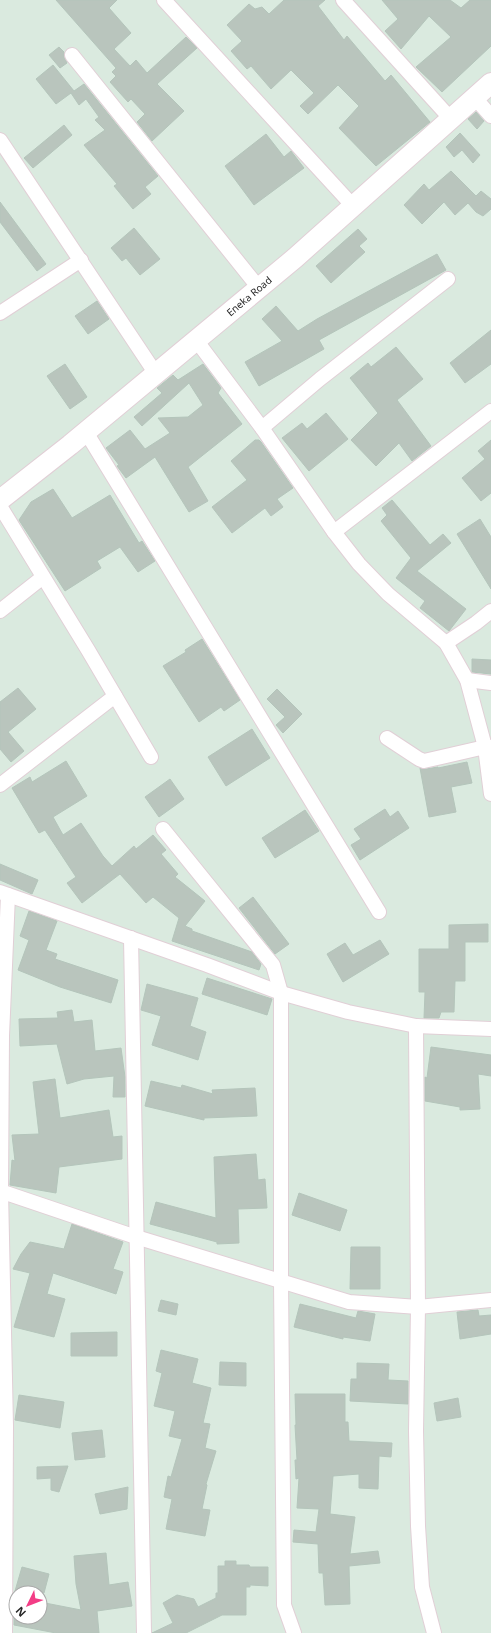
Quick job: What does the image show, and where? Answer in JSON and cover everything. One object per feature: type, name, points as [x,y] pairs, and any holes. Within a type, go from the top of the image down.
[{"type":"main road","name":"Eneka Road","points":[[0,500],[86,432],[259,288],[491,83]]},
{"type":"street","points":[[164,0],[353,206]]},
{"type":"street","points":[[343,0],[451,119]]},
{"type":"street","points":[[72,55],[259,288]]},
{"type":"street","points":[[475,98],[491,116]]},
{"type":"street","points":[[2,147],[81,260],[156,374]]},
{"type":"street","points":[[0,313],[81,260]]},
{"type":"street","points":[[262,428],[320,380],[448,279]]},
{"type":"street","points":[[196,340],[262,428],[334,532],[359,564],[388,594],[446,643],[467,680],[488,747],[491,794]]},
{"type":"street","points":[[334,532],[491,411]]},
{"type":"street","points":[[86,432],[379,912]]},
{"type":"street","points":[[0,506],[151,757]]},
{"type":"street","points":[[0,611],[43,577]]},
{"type":"street","points":[[446,643],[491,611]]},
{"type":"street","points":[[467,680],[491,683]]},
{"type":"street","points":[[0,786],[115,696]]},
{"type":"street","points":[[387,738],[424,761],[488,747]]},
{"type":"street","points":[[163,829],[273,965],[281,993],[281,1281],[284,1605],[294,1633]]},
{"type":"street","points":[[5,1633],[6,1426],[1,1191],[4,893],[281,993],[348,1012],[416,1026],[491,1029]]},
{"type":"street","points":[[131,938],[144,1633]]},
{"type":"street","points":[[416,1026],[418,1307],[416,1431],[418,1526],[422,1588],[434,1633]]},
{"type":"street","points":[[1,1191],[136,1237],[349,1302],[418,1307],[491,1300]]},
{"type":"building","points":[[56,0],[117,0],[109,8],[131,33],[114,49],[130,66],[136,60],[147,73],[186,37],[197,48],[157,84],[184,111],[152,141],[137,122],[145,114],[131,99],[128,102],[110,82],[116,76],[112,72],[116,68]]},
{"type":"building","points":[[284,0],[325,0],[318,6],[344,40],[347,36],[385,81],[391,75],[430,122],[376,166],[339,128],[359,106],[338,85],[308,114],[300,106],[314,93],[291,70],[271,89],[251,66],[247,69],[231,51],[242,41],[227,25],[249,4],[255,9],[262,7],[269,14]]},
{"type":"building","points":[[382,0],[450,0],[461,8],[470,0],[491,0],[491,46],[442,92],[416,67],[451,37],[429,16],[401,49],[385,31],[398,19]]},
{"type":"building","points":[[59,47],[64,52],[64,57],[67,63],[60,68],[49,55]]},
{"type":"building","points":[[53,65],[74,91],[84,84],[158,176],[145,187],[151,194],[133,209],[114,186],[117,184],[84,145],[105,130],[95,120],[99,117],[86,99],[79,105],[71,93],[56,104],[36,79]]},
{"type":"building","points":[[476,112],[484,121],[477,129],[468,119]]},
{"type":"building","points":[[64,125],[72,135],[33,168],[24,158]]},
{"type":"building","points":[[460,133],[480,155],[473,163],[462,150],[454,157],[446,147]]},
{"type":"building","points":[[266,134],[284,157],[291,151],[304,168],[254,205],[225,166]]},
{"type":"building","points":[[451,171],[476,196],[481,191],[491,199],[491,209],[483,216],[476,212],[468,203],[455,215],[444,202],[422,224],[404,205],[424,184],[429,190]]},
{"type":"building","points":[[0,202],[46,264],[37,271],[0,222]]},
{"type":"building","points":[[134,228],[160,259],[140,275],[126,258],[122,261],[111,248]]},
{"type":"building","points":[[358,229],[367,239],[359,246],[365,252],[331,283],[316,266]]},
{"type":"building","points":[[437,254],[446,270],[319,340],[324,349],[259,386],[245,362],[282,341],[262,319],[276,306],[298,331],[317,319]]},
{"type":"building","points":[[97,301],[109,319],[88,334],[75,316]]},
{"type":"building","points":[[491,330],[491,364],[465,383],[450,363]]},
{"type":"building","points":[[396,347],[423,379],[397,400],[431,446],[412,461],[399,443],[376,466],[351,440],[378,413],[350,378],[368,363],[371,367]]},
{"type":"building","points":[[65,364],[87,397],[70,409],[47,376]]},
{"type":"building","points":[[203,364],[221,388],[218,393],[242,424],[188,467],[208,501],[189,512],[155,457],[126,478],[117,466],[119,465],[106,448],[130,430],[145,449],[170,433],[158,418],[188,417],[203,405],[189,383],[142,426],[134,417],[162,393],[157,388],[173,375],[178,380]]},
{"type":"building","points":[[326,413],[348,439],[309,471],[282,438],[302,423],[307,429]]},
{"type":"building","points":[[255,440],[259,440],[261,442],[293,488],[277,499],[283,507],[271,516],[265,508],[232,533],[212,507],[247,480],[231,461]]},
{"type":"building","points":[[491,440],[491,493],[481,501],[462,478],[485,459],[478,451]]},
{"type":"building","points":[[53,489],[72,518],[110,495],[139,543],[142,541],[155,561],[138,572],[120,547],[97,561],[101,568],[65,591],[19,520],[31,502]]},
{"type":"building","points":[[392,500],[430,545],[443,534],[451,543],[417,571],[466,609],[449,631],[420,608],[425,601],[396,578],[411,558],[381,521],[387,515],[382,508]]},
{"type":"building","points":[[480,519],[491,537],[491,589],[457,534]]},
{"type":"building","points":[[202,639],[240,700],[224,711],[221,707],[199,722],[163,666],[186,652],[185,650]]},
{"type":"building","points":[[472,659],[491,660],[491,674],[472,672]]},
{"type":"building","points":[[18,688],[36,709],[8,732],[24,751],[11,762],[0,749],[0,702]]},
{"type":"building","points":[[277,689],[302,714],[283,733],[276,725],[285,717],[267,699]]},
{"type":"building","points":[[252,729],[270,758],[226,786],[208,757]]},
{"type":"building","points":[[66,761],[87,796],[53,817],[63,835],[81,823],[103,856],[112,866],[134,846],[136,849],[153,835],[166,850],[161,854],[178,874],[175,877],[205,901],[185,926],[192,929],[192,931],[252,952],[261,964],[259,970],[172,941],[179,918],[153,897],[146,903],[120,874],[82,903],[67,883],[76,877],[45,830],[39,833],[12,788],[30,777],[32,782]]},
{"type":"building","points":[[467,762],[472,783],[451,787],[456,812],[429,817],[420,768],[438,768]]},
{"type":"building","points":[[170,779],[184,799],[159,817],[145,797]]},
{"type":"building","points":[[385,809],[390,817],[398,811],[409,828],[360,860],[351,845],[361,839],[354,829]]},
{"type":"building","points":[[305,810],[319,831],[275,858],[262,838]]},
{"type":"building","points":[[0,864],[38,880],[32,894],[0,880]]},
{"type":"building","points":[[253,897],[289,944],[275,954],[239,908]]},
{"type":"building","points":[[29,911],[57,921],[46,950],[57,954],[55,959],[118,980],[111,1003],[60,987],[18,970],[29,940],[20,936]]},
{"type":"building","points":[[488,924],[488,942],[465,942],[465,981],[455,981],[454,1012],[441,1012],[439,1018],[424,1018],[425,992],[419,992],[419,949],[449,949],[449,925]]},
{"type":"building","points":[[380,940],[389,954],[343,982],[327,954],[345,943],[353,955]]},
{"type":"building","points":[[207,978],[272,999],[267,1015],[202,994]]},
{"type":"building","points":[[147,984],[198,998],[190,1026],[206,1032],[198,1060],[152,1045],[161,1016],[141,1010]]},
{"type":"building","points":[[72,1010],[74,1022],[92,1020],[95,1051],[121,1048],[125,1077],[125,1097],[113,1097],[114,1076],[84,1079],[67,1084],[57,1044],[20,1046],[19,1019],[58,1018],[57,1012]]},
{"type":"building","points":[[431,1047],[491,1055],[491,1076],[478,1074],[480,1109],[460,1110],[460,1107],[425,1101],[425,1077],[427,1078]]},
{"type":"building","points":[[55,1079],[60,1118],[109,1110],[113,1137],[122,1136],[122,1159],[59,1167],[56,1193],[10,1185],[12,1160],[15,1161],[12,1135],[39,1134],[33,1082]]},
{"type":"building","points":[[151,1081],[181,1088],[182,1085],[213,1094],[212,1090],[255,1088],[257,1116],[204,1118],[204,1120],[145,1106]]},
{"type":"building","points":[[256,1154],[258,1180],[265,1179],[267,1208],[238,1209],[239,1243],[217,1244],[217,1242],[150,1224],[156,1202],[216,1218],[214,1157]]},
{"type":"building","points":[[299,1193],[347,1210],[340,1231],[292,1215]]},
{"type":"building","points":[[72,1224],[123,1242],[113,1269],[123,1272],[116,1294],[53,1273],[47,1294],[65,1299],[54,1337],[14,1327],[30,1273],[13,1269],[21,1254],[30,1242],[64,1249]]},
{"type":"building","points":[[351,1247],[380,1247],[380,1289],[350,1289]]},
{"type":"building","points":[[161,1300],[178,1304],[176,1315],[158,1311]]},
{"type":"building","points":[[300,1304],[356,1318],[358,1311],[375,1314],[370,1341],[343,1337],[343,1339],[294,1327]]},
{"type":"building","points":[[478,1310],[479,1316],[491,1315],[491,1334],[460,1339],[457,1312]]},
{"type":"building","points":[[117,1332],[117,1356],[71,1356],[71,1333]]},
{"type":"building","points":[[161,1350],[198,1359],[192,1383],[211,1388],[203,1423],[210,1424],[205,1448],[216,1451],[206,1484],[202,1509],[210,1510],[205,1536],[166,1529],[172,1499],[164,1497],[168,1476],[171,1477],[182,1439],[169,1436],[175,1411],[154,1406],[162,1373],[156,1371]]},
{"type":"building","points":[[220,1362],[246,1363],[246,1386],[219,1385]]},
{"type":"building","points":[[357,1363],[389,1364],[388,1380],[408,1381],[408,1404],[350,1401],[351,1379],[357,1379]]},
{"type":"building","points":[[295,1394],[345,1394],[345,1422],[348,1422],[349,1441],[392,1443],[391,1457],[379,1456],[378,1489],[359,1488],[359,1474],[333,1476],[330,1514],[355,1517],[350,1554],[378,1551],[380,1563],[349,1566],[350,1604],[325,1605],[323,1573],[319,1573],[318,1544],[293,1542],[294,1530],[316,1532],[319,1509],[297,1508],[299,1478],[296,1479],[295,1460],[297,1460]]},
{"type":"building","points":[[19,1395],[64,1402],[60,1428],[15,1420]]},
{"type":"building","points":[[458,1398],[461,1417],[437,1421],[434,1403]]},
{"type":"building","points":[[102,1430],[105,1457],[75,1460],[72,1433]]},
{"type":"building","points":[[68,1466],[59,1492],[51,1490],[51,1478],[37,1479],[37,1467]]},
{"type":"building","points":[[128,1487],[127,1509],[100,1514],[95,1494]]},
{"type":"building","points":[[106,1553],[109,1585],[128,1582],[132,1606],[97,1611],[99,1633],[56,1633],[14,1625],[48,1625],[48,1604],[81,1610],[76,1584],[74,1556]]},
{"type":"building","points":[[225,1561],[236,1561],[236,1565],[249,1565],[250,1567],[268,1567],[268,1586],[250,1585],[250,1587],[246,1587],[246,1615],[222,1615],[186,1633],[152,1633],[173,1623],[163,1603],[177,1595],[194,1599],[198,1607],[216,1598],[216,1593],[218,1593],[218,1566],[225,1566]]},
{"type":"building","points":[[22,1567],[49,1574],[46,1585],[17,1585]]}]
